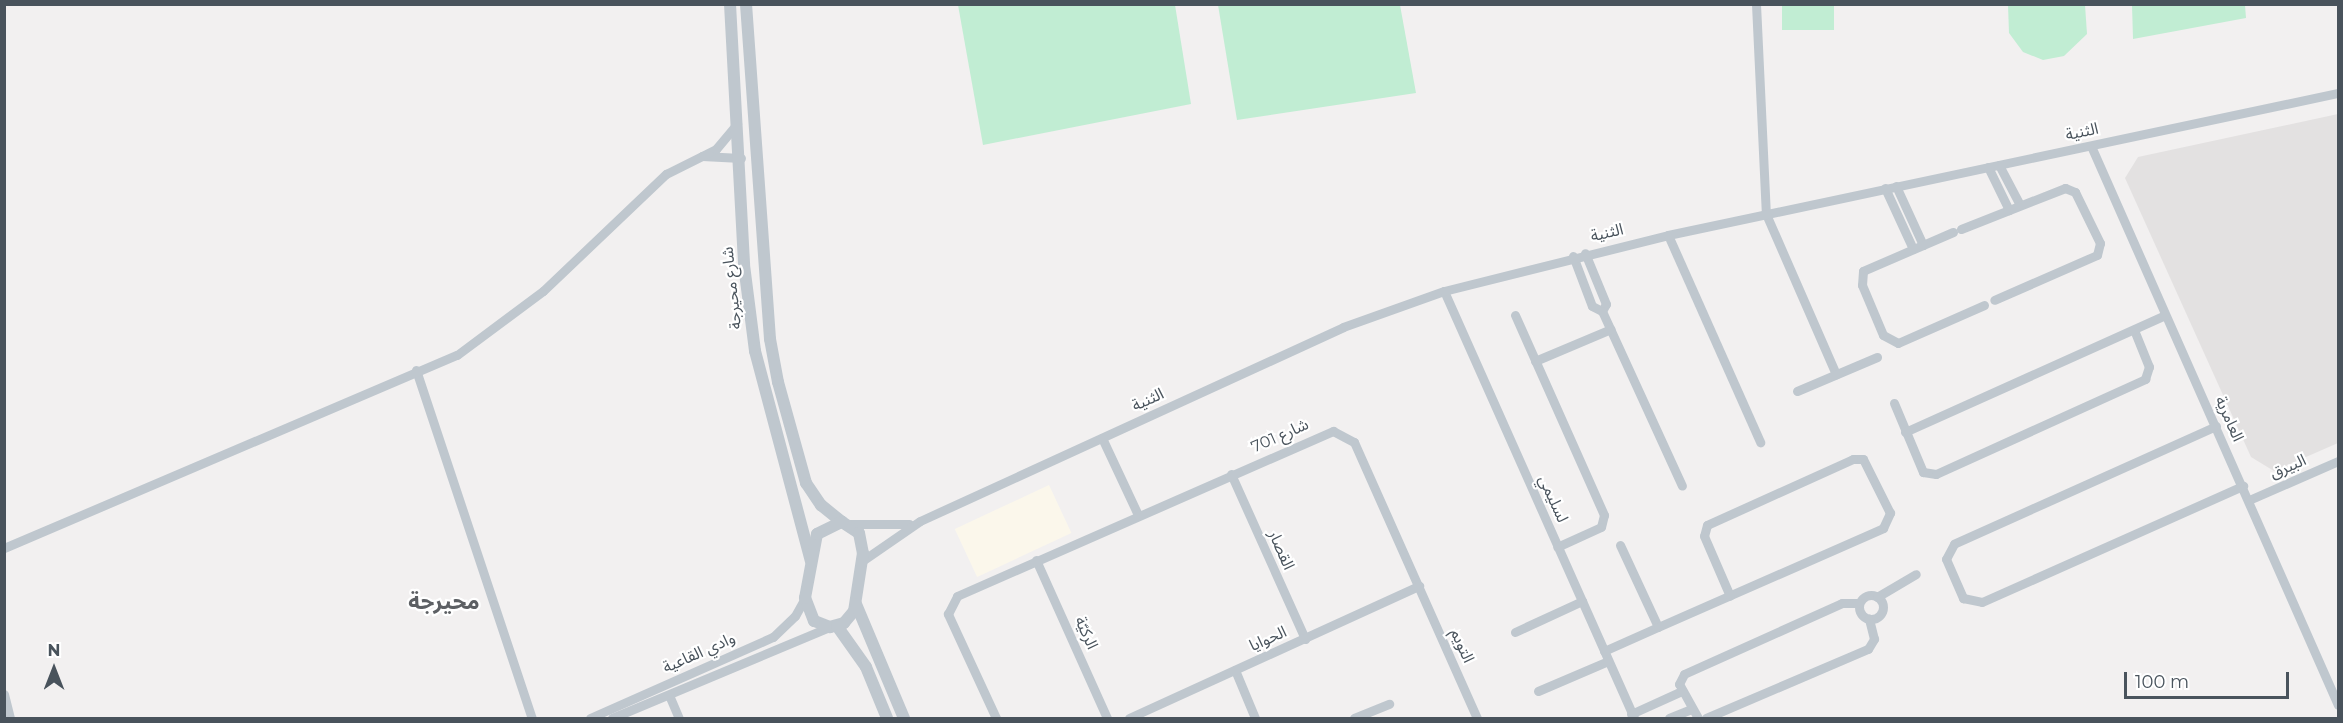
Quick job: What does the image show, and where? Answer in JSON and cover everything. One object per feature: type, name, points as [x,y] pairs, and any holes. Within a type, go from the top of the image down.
[{"type":"street","name":"شارع محيرجة","points":[[730,4],[741,158],[744,265],[755,351],[811,561]]},
{"type":"street","name":"شارع محيرجة","points":[[746,4],[770,339],[784,411],[810,491],[862,539],[862,561],[856,604]]},
{"type":"street","points":[[1756,4],[1766,214],[1836,374]]},
{"type":"street","name":"الثنية","points":[[862,561],[920,521],[1343,327],[1444,291],[1573,256],[2338,93]]},
{"type":"street","points":[[4,548],[417,370],[457,355],[543,291],[666,174],[702,156],[728,139],[738,122]]},
{"type":"street","name":"العامرية","points":[[2091,146],[2338,705]]},
{"type":"street","points":[[702,156],[756,157]]},
{"type":"street","points":[[1999,165],[2019,205]]},
{"type":"street","points":[[1988,167],[2009,210]]},
{"type":"street","points":[[1896,186],[1923,245]]},
{"type":"street","points":[[1885,188],[1912,249]]},
{"type":"street","points":[[1984,305],[1898,343],[1886,340],[1860,278],[1868,267],[2019,205],[2071,189],[2100,252],[1994,300]]},
{"type":"street","points":[[1668,235],[1760,442]]},
{"type":"street","points":[[1585,254],[1605,301],[1602,311]]},
{"type":"street","points":[[1573,256],[1592,306],[1602,311],[1682,486]]},
{"type":"street","name":"لسليمي","points":[[1444,291],[1632,716]]},
{"type":"street","points":[[1515,315],[1604,515],[1601,526],[1557,547]]},
{"type":"street","points":[[1905,432],[2166,315]]},
{"type":"street","points":[[1535,361],[1611,329]]},
{"type":"street","points":[[1894,403],[1923,472],[1936,474],[2145,379],[2149,367],[2134,330]]},
{"type":"street","points":[[1797,391],[1877,357]]},
{"type":"street","points":[[417,370],[532,718]]},
{"type":"street","points":[[2216,426],[1954,544],[1946,558],[1950,568],[1963,598],[1982,602],[2242,486]]},
{"type":"street","name":"شارع 701","points":[[996,718],[950,607],[960,594],[1328,432],[1347,435],[1419,586]]},
{"type":"street","points":[[1102,438],[1138,515]]},
{"type":"street","points":[[1604,651],[1730,596],[1890,522],[1863,459],[1853,459],[1707,525],[1704,536],[1730,596]]},
{"type":"street","name":"البيرق","points":[[2249,500],[2338,461]]},
{"type":"street","name":"القصار","points":[[1231,474],[1305,639]]},
{"type":"street","name":"الثنية","points":[[845,523],[885,529],[920,521]]},
{"type":"street","points":[[845,523],[817,534],[805,598],[814,621],[833,627],[866,667],[887,718]]},
{"type":"street","points":[[1620,545],[1658,627]]},
{"type":"street","name":"الركيّة","points":[[1036,560],[1107,718]]},
{"type":"street","points":[[1698,718],[1682,691],[1679,681],[1684,674],[1842,603],[1859,603],[1877,597],[1916,574]]},
{"type":"street","name":"الحوايا","points":[[1129,718],[1419,586]]},
{"type":"street","name":"التويم","points":[[1419,586],[1476,718]]},
{"type":"street","points":[[1869,619],[1882,611],[1877,597]]},
{"type":"street","name":"وادي القاعية","points":[[590,718],[773,637],[789,624],[805,598]]},
{"type":"street","points":[[1515,632],[1582,601]]},
{"type":"street","points":[[1706,718],[1868,649],[1874,639],[1869,619],[1859,603]]},
{"type":"street","points":[[833,627],[850,618],[856,604]]},
{"type":"street","points":[[856,604],[904,718]]},
{"type":"street","name":"وادي القاعية","points":[[612,718],[833,627]]},
{"type":"street","points":[[1538,691],[1608,661]]},
{"type":"street","points":[[1235,670],[1255,718]]},
{"type":"street","points":[[1632,716],[1682,691]]},
{"type":"street","points":[[4,694],[10,718]]},
{"type":"street","points":[[669,695],[679,718]]},
{"type":"street","points":[[1354,718],[1389,704]]},
{"type":"street","points":[[1669,718],[1691,709]]},
{"type":"shaded area","points":[[2338,114],[2338,443],[2274,471],[2251,457],[2125,178],[2138,157]]},
{"type":"shaded area","points":[[1049,485],[1071,533],[977,577],[955,529]]},
{"type":"green space","points":[[958,5],[1175,5],[1191,104],[983,145]]},
{"type":"green space","points":[[1218,5],[1400,5],[1416,93],[1237,120]]},
{"type":"green space","points":[[1782,5],[1834,5],[1834,30],[1782,30]]},
{"type":"green space","points":[[2008,5],[2085,5],[2087,34],[2064,56],[2043,60],[2023,52],[2009,33]]},
{"type":"green space","points":[[2132,5],[2245,5],[2246,18],[2133,39]]},
{"type":"district","name":"محيرجة","points":[[444,602]]}]
